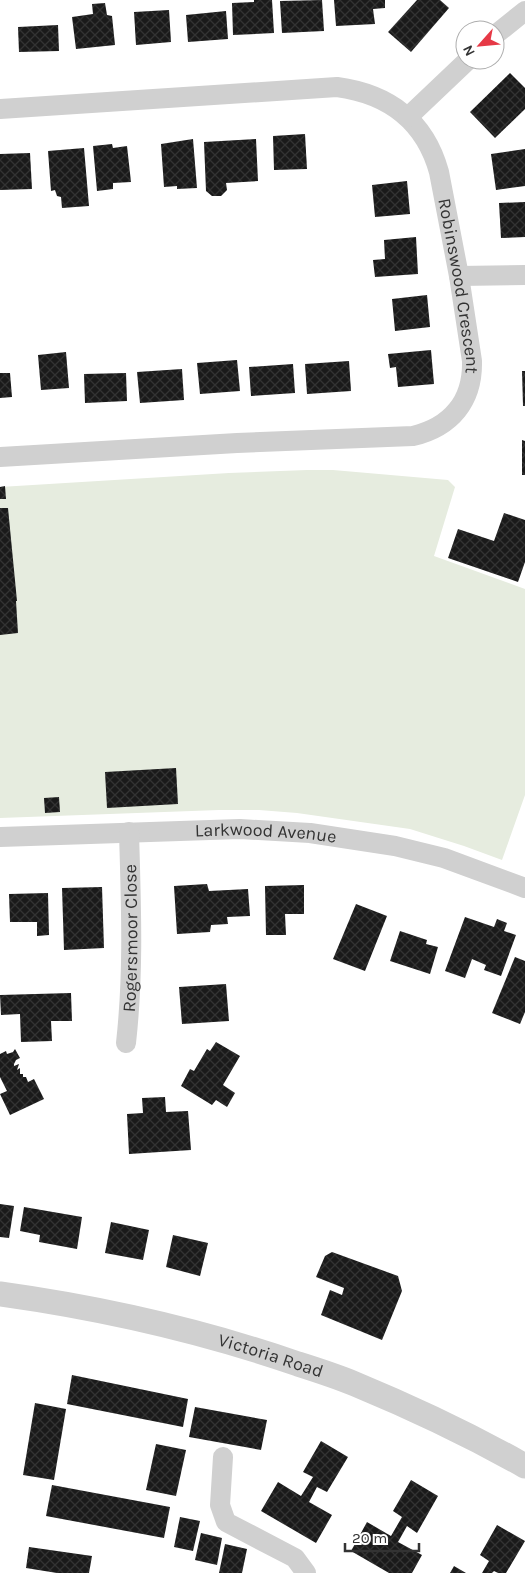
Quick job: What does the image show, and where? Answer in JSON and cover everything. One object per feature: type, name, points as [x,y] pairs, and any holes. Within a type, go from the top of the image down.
[{"type":"street","points":[[505,27],[525,11]]},
{"type":"street","points":[[408,117],[457,70]]},
{"type":"street","name":"Robinswood Crescent","points":[[0,109],[337,87],[368,94],[395,107],[408,117],[422,134],[436,159],[459,276],[472,361],[470,387],[466,397],[452,415],[436,428],[413,436],[237,443],[0,457]]},
{"type":"street","points":[[459,276],[525,275]]},
{"type":"street","name":"Larkwood Avenue","points":[[0,837],[240,829],[310,833],[395,846],[444,858],[525,888]]},
{"type":"street","name":"Rogersmoor Close","points":[[126,1043],[131,1003],[133,957],[129,832]]},
{"type":"street","name":"Victoria Road","points":[[0,1294],[154,1323],[226,1341],[281,1358],[354,1383],[486,1444],[525,1466]]},
{"type":"street","points":[[223,1457],[220,1505],[226,1522],[295,1558],[306,1573]]},
{"type":"shaded area","points":[[333,470],[448,480],[455,487],[434,556],[525,589],[525,795],[502,860],[410,829],[297,813],[259,810],[219,810],[0,818],[0,487]]},
{"type":"building","points":[[254,0],[272,0],[274,33],[233,35],[232,3],[254,2]]},
{"type":"building","points":[[322,0],[324,31],[282,33],[280,1]]},
{"type":"building","points":[[334,0],[385,0],[385,8],[373,9],[375,24],[336,26]]},
{"type":"building","points":[[417,0],[440,0],[449,8],[411,52],[388,32]]},
{"type":"building","points":[[105,3],[107,15],[112,16],[115,45],[76,49],[72,17],[93,14],[92,4]]},
{"type":"building","points":[[169,10],[171,42],[136,45],[134,12]]},
{"type":"building","points":[[226,11],[228,39],[188,42],[186,15]]},
{"type":"building","points":[[58,25],[59,51],[19,52],[18,27]]},
{"type":"building","points":[[510,73],[525,88],[525,109],[495,138],[470,112]]},
{"type":"building","points":[[305,134],[307,169],[274,170],[273,136]]},
{"type":"building","points":[[193,139],[197,188],[177,189],[177,186],[164,187],[161,144]]},
{"type":"building","points":[[256,139],[258,181],[226,183],[227,190],[221,196],[212,196],[206,191],[204,142]]},
{"type":"building","points":[[112,144],[113,148],[127,146],[131,182],[113,183],[113,189],[97,191],[93,146]]},
{"type":"building","points":[[84,148],[89,206],[62,208],[61,197],[57,196],[55,190],[51,191],[48,151]]},
{"type":"building","points":[[525,149],[525,186],[496,190],[491,154]]},
{"type":"building","points":[[30,153],[32,189],[0,190],[0,154]]},
{"type":"building","points":[[407,181],[410,214],[375,217],[372,185]]},
{"type":"building","points":[[525,202],[525,237],[501,238],[499,203]]},
{"type":"building","points":[[416,237],[418,274],[375,277],[373,260],[385,259],[384,240]]},
{"type":"building","points":[[427,295],[430,327],[395,331],[392,299]]},
{"type":"building","points":[[431,350],[434,384],[398,387],[396,367],[390,368],[388,354]]},
{"type":"building","points":[[66,352],[69,388],[41,390],[38,355]]},
{"type":"building","points":[[237,360],[240,391],[200,394],[197,363]]},
{"type":"building","points":[[349,361],[351,391],[307,394],[305,364]]},
{"type":"building","points":[[293,364],[295,393],[251,396],[249,367]]},
{"type":"building","points":[[182,369],[184,400],[140,403],[137,372]]},
{"type":"building","points":[[522,371],[525,371],[525,406],[523,406]]},
{"type":"building","points":[[0,373],[10,373],[12,397],[0,398]]},
{"type":"building","points":[[126,373],[127,401],[85,403],[84,374]]},
{"type":"building","points":[[522,440],[525,441],[525,475],[522,475]]},
{"type":"building","points":[[5,486],[6,499],[0,499],[0,487]]},
{"type":"building","points":[[0,508],[8,508],[17,601],[18,633],[0,635]]},
{"type":"building","points":[[504,513],[525,520],[525,562],[518,582],[448,558],[458,529],[494,541]]},
{"type":"building","points":[[176,768],[178,804],[107,808],[105,772]]},
{"type":"building","points":[[59,797],[60,812],[45,813],[44,798]]},
{"type":"building","points":[[207,884],[209,891],[248,889],[250,916],[227,917],[228,924],[211,925],[210,932],[177,934],[174,886]]},
{"type":"building","points":[[304,885],[304,914],[285,914],[286,935],[266,935],[265,886]]},
{"type":"building","points":[[102,887],[104,948],[64,950],[62,888]]},
{"type":"building","points":[[48,893],[49,935],[37,936],[37,922],[10,922],[9,894]]},
{"type":"building","points":[[356,904],[387,916],[365,971],[333,959]]},
{"type":"building","points":[[465,917],[494,927],[497,919],[507,923],[504,931],[516,935],[501,976],[484,970],[486,965],[472,959],[465,978],[445,971]]},
{"type":"building","points":[[400,931],[427,940],[426,944],[438,947],[430,974],[390,961]]},
{"type":"building","points":[[515,957],[525,961],[525,1012],[520,1024],[492,1013]]},
{"type":"building","points":[[226,984],[229,1021],[182,1024],[179,987]]},
{"type":"building","points":[[71,993],[72,1021],[51,1021],[52,1041],[21,1042],[20,1014],[1,1015],[0,995]]},
{"type":"building","points":[[216,1042],[240,1056],[223,1085],[235,1093],[227,1107],[216,1100],[212,1105],[181,1086],[190,1069],[194,1071],[207,1049],[210,1051]]},
{"type":"building","points":[[15,1049],[20,1058],[16,1060],[14,1066],[19,1064],[17,1070],[20,1068],[20,1074],[26,1077],[28,1082],[34,1079],[44,1099],[10,1115],[0,1094],[7,1091],[0,1077],[0,1054],[6,1051],[7,1054],[13,1052]]},
{"type":"building","points":[[165,1097],[166,1112],[188,1111],[191,1150],[129,1154],[127,1114],[143,1113],[142,1098]]},
{"type":"building","points":[[0,1204],[14,1206],[9,1238],[0,1237]]},
{"type":"building","points":[[24,1207],[82,1217],[77,1249],[39,1242],[40,1235],[20,1231]]},
{"type":"building","points":[[111,1222],[149,1230],[143,1260],[105,1253]]},
{"type":"building","points":[[173,1235],[208,1243],[200,1276],[166,1267]]},
{"type":"building","points":[[332,1252],[398,1276],[402,1291],[382,1340],[321,1315],[330,1290],[342,1295],[344,1288],[316,1277],[325,1256]]},
{"type":"building","points":[[72,1375],[188,1399],[183,1427],[67,1404]]},
{"type":"building","points":[[35,1403],[66,1409],[54,1480],[23,1475]]},
{"type":"building","points":[[195,1407],[267,1420],[261,1450],[189,1437]]},
{"type":"building","points":[[321,1441],[348,1457],[327,1492],[317,1487],[309,1502],[332,1515],[316,1543],[261,1511],[278,1482],[301,1496],[313,1477],[303,1472]]},
{"type":"building","points":[[156,1444],[186,1450],[176,1496],[146,1490]]},
{"type":"building","points":[[411,1480],[438,1496],[417,1533],[407,1526],[398,1542],[422,1555],[412,1573],[389,1573],[351,1551],[367,1522],[391,1536],[402,1517],[393,1511]]},
{"type":"building","points":[[52,1485],[170,1507],[164,1538],[46,1516]]},
{"type":"building","points":[[180,1517],[200,1521],[193,1551],[174,1547]]},
{"type":"building","points":[[497,1525],[525,1541],[506,1573],[494,1571],[492,1573],[482,1573],[489,1561],[480,1555]]},
{"type":"building","points":[[201,1533],[222,1538],[217,1565],[195,1560]]},
{"type":"building","points":[[225,1544],[247,1549],[242,1573],[219,1573]]},
{"type":"building","points":[[29,1547],[92,1556],[89,1573],[57,1573],[26,1568]]},
{"type":"building","points":[[454,1566],[466,1573],[450,1573]]}]
